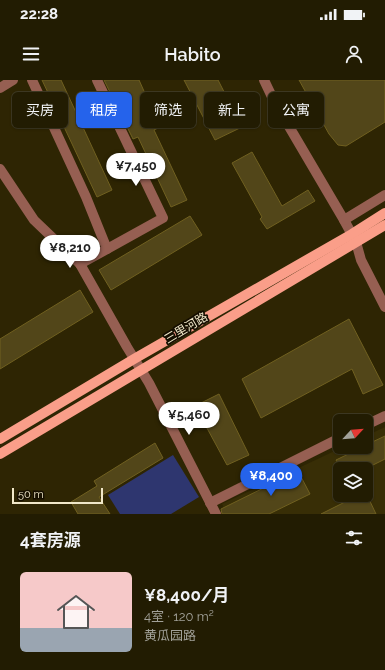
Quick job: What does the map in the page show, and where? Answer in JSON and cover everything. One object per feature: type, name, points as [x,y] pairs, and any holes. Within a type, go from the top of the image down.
[{"type":"main road","name":"三里河路","points":[[0,454],[141,370],[354,238],[385,213]]},
{"type":"main road","name":"三里河路","points":[[0,439],[134,359],[354,238],[385,225]]},
{"type":"street","points":[[0,88],[13,80]]},
{"type":"street","points":[[32,80],[86,197],[107,249]]},
{"type":"street","points":[[80,264],[163,218],[97,80]]},
{"type":"street","points":[[264,80],[274,101],[354,238],[361,260],[385,307]]},
{"type":"street","points":[[0,169],[34,220],[80,264],[141,370],[216,514]]},
{"type":"street","points":[[344,220],[385,196]]},
{"type":"street","points":[[373,422],[385,416]]},
{"type":"street","points":[[210,503],[333,442]]},
{"type":"shaded area","points":[[385,427],[385,514],[227,514],[222,504],[333,452],[333,454],[373,454],[373,433]]},
{"type":"shaded area","points":[[173,455],[199,497],[171,514],[120,514],[108,495]]},
{"type":"building","points":[[42,80],[61,80],[67,92],[48,92]]},
{"type":"building","points":[[104,80],[139,80],[144,92],[140,92],[140,128],[158,128],[154,130],[187,200],[171,207],[138,137],[133,139],[128,128],[132,128],[132,92],[110,92]]},
{"type":"building","points":[[184,80],[218,80],[224,92],[204,92],[204,119],[196,103],[196,92],[190,92]]},
{"type":"building","points":[[299,80],[385,80],[385,122],[346,146],[338,145],[324,125],[324,92],[306,92]]},
{"type":"building","points":[[68,95],[76,112],[76,128],[83,128],[112,190],[97,197],[65,128],[68,128]]},
{"type":"building","points":[[209,128],[240,128],[215,140]]},
{"type":"building","points":[[252,152],[282,206],[308,190],[315,201],[267,229],[260,219],[262,217],[232,163]]},
{"type":"building","points":[[190,216],[202,235],[111,290],[99,270]]},
{"type":"building","points":[[80,290],[93,312],[0,369],[0,339]]},
{"type":"building","points":[[349,319],[383,385],[363,394],[352,369],[261,418],[242,379]]},
{"type":"building","points":[[219,394],[249,455],[227,465],[195,406]]},
{"type":"building","points":[[385,436],[385,459],[373,465],[373,462],[337,462],[336,460],[348,454],[373,454],[373,442]]},
{"type":"building","points":[[155,443],[163,458],[99,497],[110,514],[78,514],[71,502],[97,486],[94,481]]},
{"type":"building","points":[[298,471],[310,494],[269,514],[222,514],[221,509]]},
{"type":"building","points":[[345,502],[370,502],[376,514],[321,514]]}]
